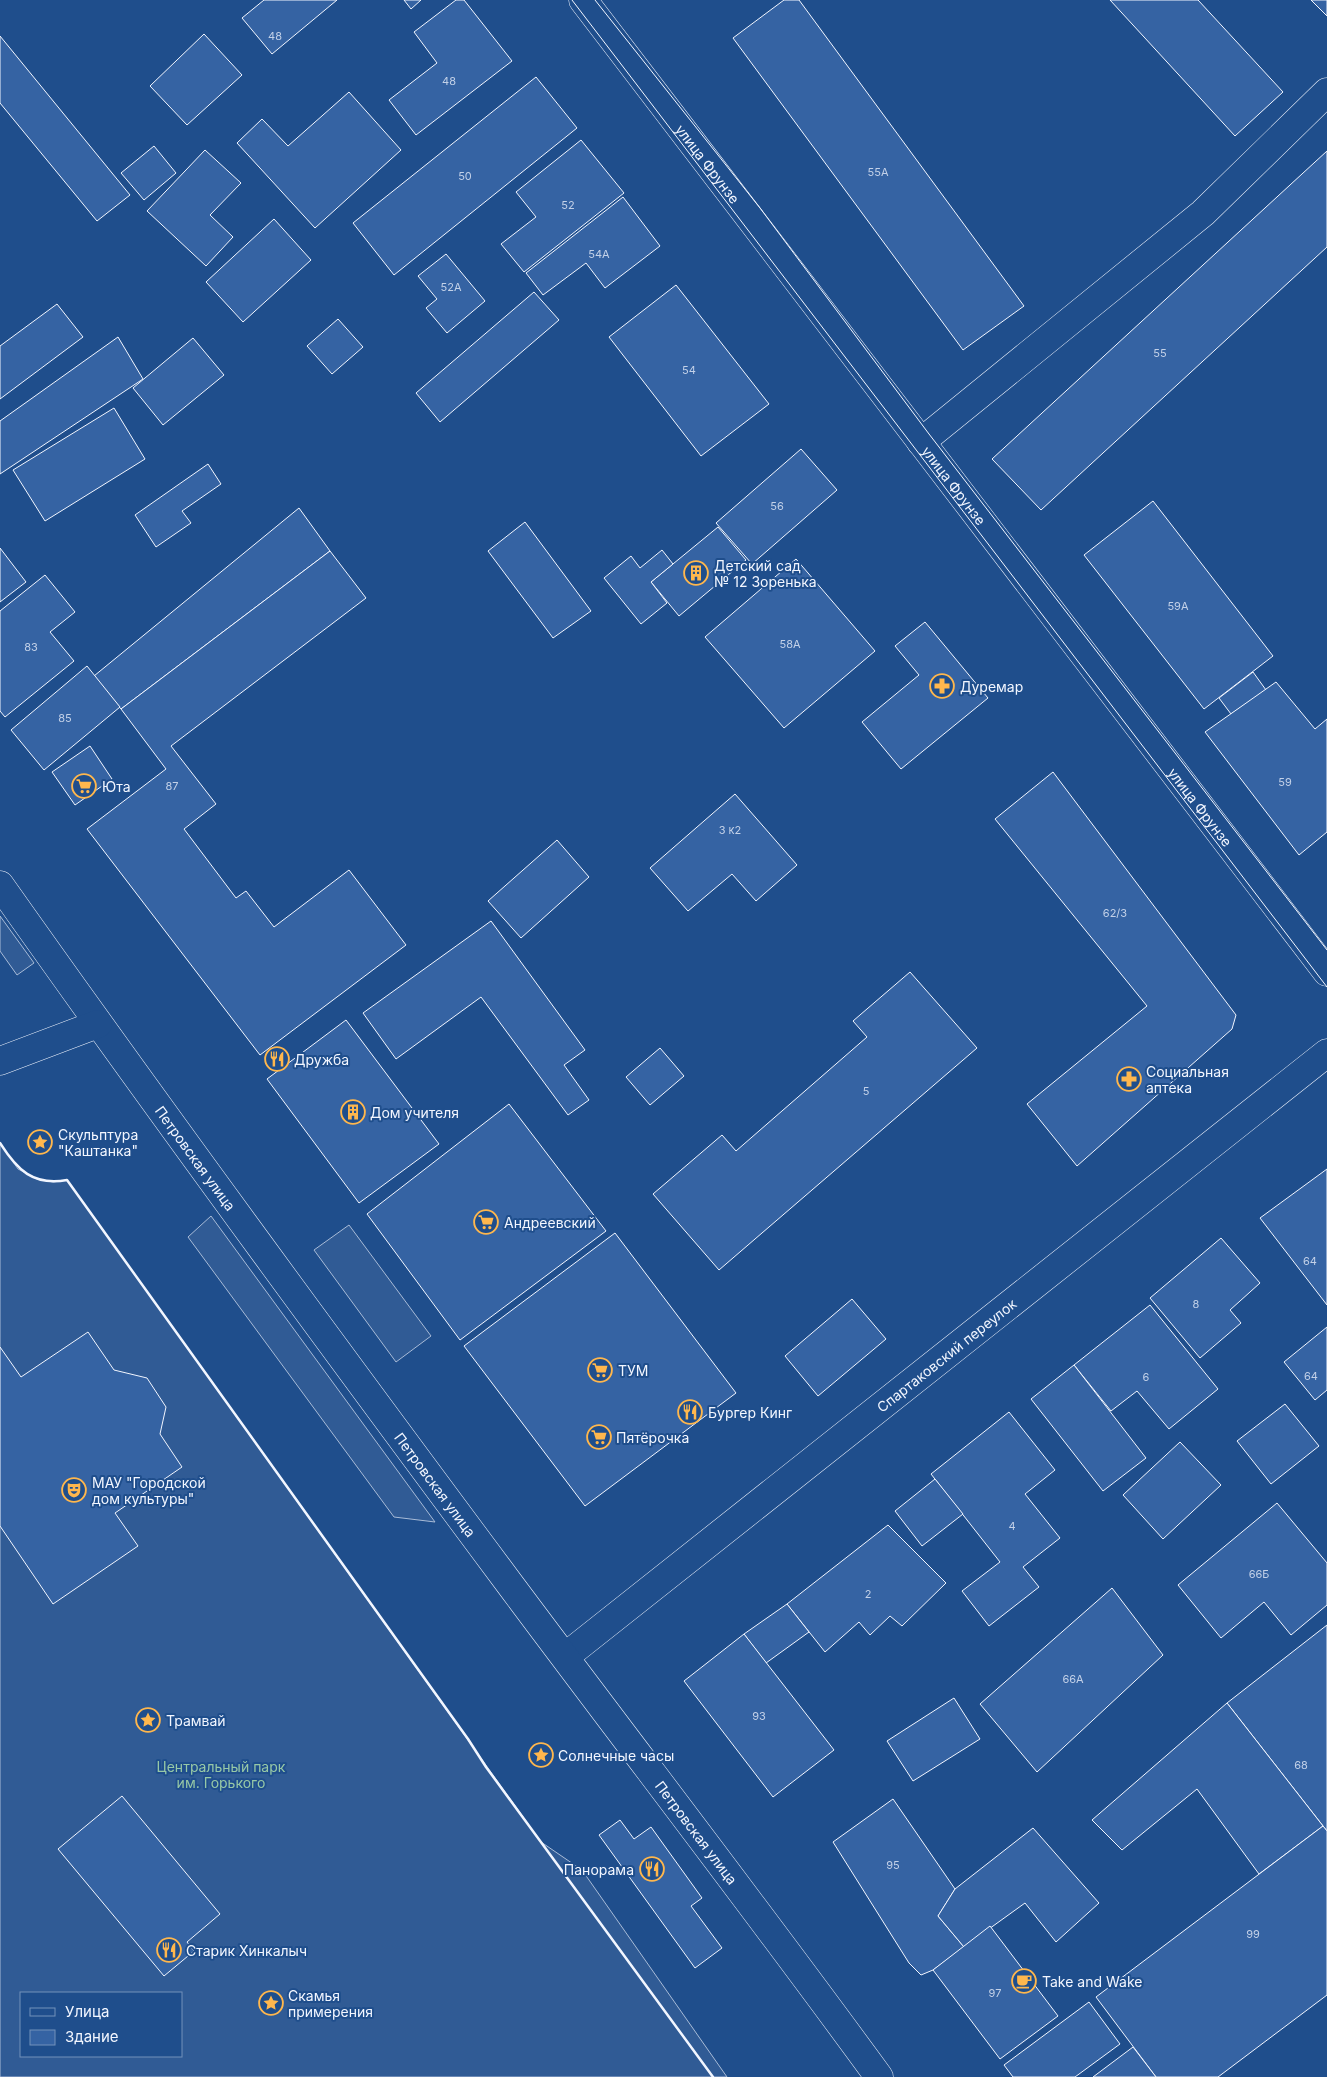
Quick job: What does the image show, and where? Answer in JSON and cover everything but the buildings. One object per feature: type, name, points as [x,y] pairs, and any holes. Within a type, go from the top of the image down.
[{"type":"street","name":"улица Фрунзе","points":[[583,0],[1325,966]]},
{"type":"street","points":[[921,442],[1203,213],[1327,92]]},
{"type":"street","name":"Петровская улица","points":[[0,885],[98,1024],[511,1586],[566,1656],[879,2077]]},
{"type":"street","points":[[0,1061],[98,1024]]},
{"type":"street","name":"Спартаковский переулок","points":[[566,1656],[1327,1053]]},
{"type":"shaded area","points":[[0,916],[34,963],[17,975],[0,951]]},
{"type":"shaded area","name":"Центральный парк им. Горького","points":[[0,1143],[18,1169],[37,1179],[53,1182],[67,1180],[541,1842],[582,1870],[727,2077],[0,2077]]},
{"type":"shaded area","points":[[211,1216],[435,1522],[394,1517],[188,1237]]},
{"type":"shaded area","points":[[349,1225],[431,1336],[396,1362],[314,1250]]},
{"type":"tram line","points":[[572,0],[1327,987]]},
{"type":"tram line","points":[[595,0],[760,208],[929,434],[1327,950]]},
{"type":"wall","points":[[0,1143],[6,1153],[27,1174],[45,1181],[67,1180],[468,1739],[486,1767],[713,2077]]},
{"type":"place","name":"Детский сад № 12 Зоренька","points":[[696,573]]},
{"type":"place","name":"Дуремар","points":[[942,686]]},
{"type":"place","name":"Юта","points":[[84,786]]},
{"type":"place","name":"Дружба","points":[[277,1059]]},
{"type":"place","name":"Социальная аптека","points":[[1129,1079]]},
{"type":"place","name":"Дом учителя","points":[[353,1112]]},
{"type":"place","name":"Скульптура \"Каштанка\"","points":[[40,1142]]},
{"type":"place","name":"Андреевский","points":[[486,1222]]},
{"type":"place","name":"ТУМ","points":[[600,1370]]},
{"type":"place","name":"Бургер Кинг","points":[[690,1412]]},
{"type":"place","name":"Пятёрочка","points":[[599,1437]]},
{"type":"place","name":"МАУ \"Городской дом культуры\"","points":[[74,1490]]},
{"type":"place","name":"Трамвай","points":[[148,1720]]},
{"type":"place","name":"Солнечные часы","points":[[541,1755]]},
{"type":"place","name":"Панорама","points":[[652,1869]]},
{"type":"place","name":"Старик Хинкалыч","points":[[169,1950]]},
{"type":"place","name":"Take and Wake","points":[[1024,1981]]},
{"type":"place","name":"Скамья примерения","points":[[271,2003]]}]
